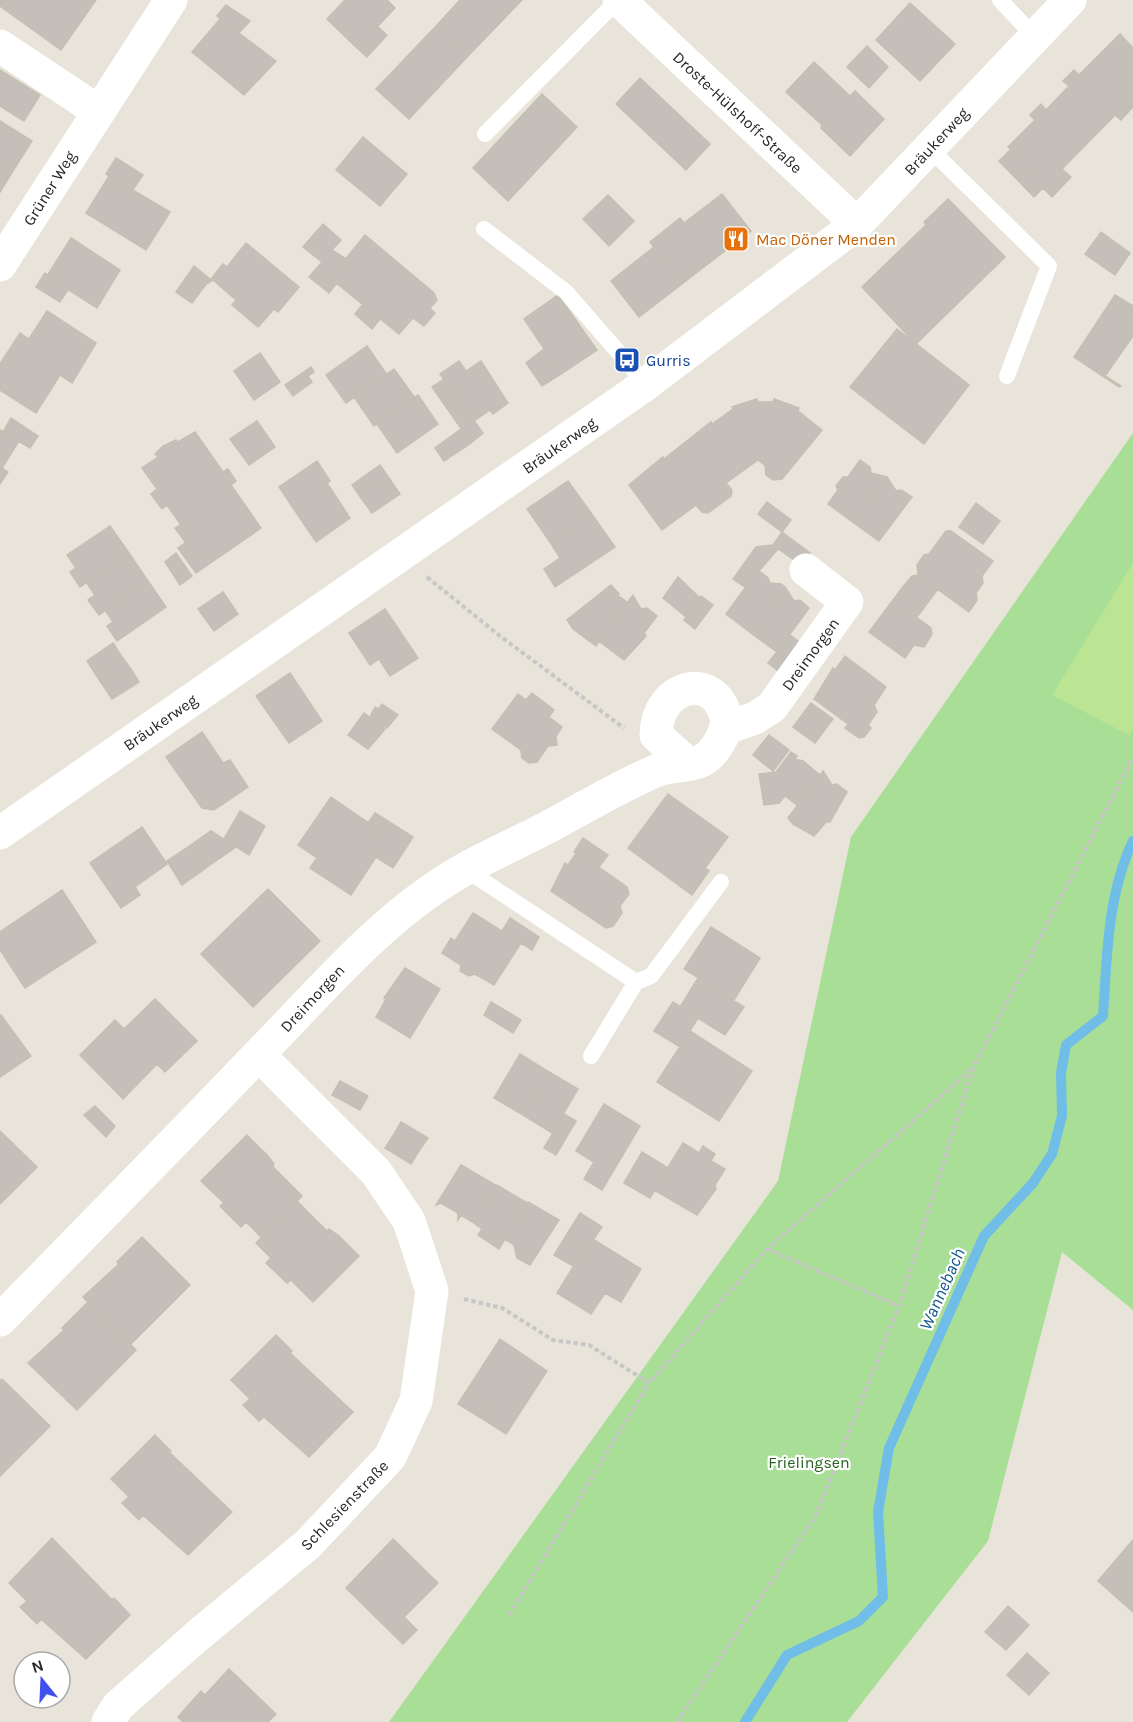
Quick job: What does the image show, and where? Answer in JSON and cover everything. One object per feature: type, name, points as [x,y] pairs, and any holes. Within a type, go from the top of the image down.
[{"type":"street","name":"Grüner Weg","points":[[0,265],[171,0]]},
{"type":"street","name":"Droste-Hülshoff-Straße","points":[[618,0],[857,224]]},
{"type":"street","name":"Bräukerweg","points":[[0,833],[646,384],[857,224],[1070,0]]},
{"type":"street","points":[[0,46],[98,111]]},
{"type":"street","name":"Dreimorgen","points":[[0,1320],[259,1054],[343,964],[429,891],[465,869],[661,769],[701,761],[727,728],[755,718],[772,707],[847,602],[806,570]]},
{"type":"street","points":[[687,763],[656,735],[657,719],[664,704],[674,693],[691,688],[708,692],[720,703],[727,728]]},
{"type":"street","name":"Schlesienstraße","points":[[108,1722],[118,1706],[308,1544],[390,1457],[416,1401],[432,1291],[409,1221],[376,1172],[259,1054]]},
{"type":"lane","points":[[485,134],[618,0]]},
{"type":"lane","points":[[999,0],[1034,36]]},
{"type":"lane","points":[[930,149],[1049,266],[1007,376]]},
{"type":"lane","points":[[484,229],[566,292],[646,384]]},
{"type":"lane","points":[[465,869],[636,982]]},
{"type":"lane","points":[[591,1056],[636,982],[651,976],[721,882]]},
{"type":"path","points":[[422,573],[500,636],[633,735],[656,735]]},
{"type":"path","points":[[677,1722],[816,1515],[899,1306],[973,1068],[1133,757]]},
{"type":"path","points":[[509,1615],[650,1383],[768,1249],[973,1068]]},
{"type":"path","points":[[768,1249],[899,1306]]},
{"type":"path","points":[[432,1291],[502,1308],[553,1340],[589,1345],[650,1383]]},
{"type":"green space","name":"Frielingsen","points":[[1133,433],[1133,1310],[1062,1252],[988,1541],[847,1722],[389,1722],[778,1181],[851,837]]},
{"type":"green space","points":[[1133,563],[1133,729],[1129,735],[1052,695]]},
{"type":"building","points":[[0,0],[96,0],[61,50],[0,6]]},
{"type":"building","points":[[345,0],[387,0],[395,8],[357,48],[327,19]]},
{"type":"building","points":[[460,0],[522,0],[468,56],[437,25]]},
{"type":"building","points":[[910,3],[955,44],[920,81],[876,40]]},
{"type":"building","points":[[226,5],[250,21],[238,34],[217,16]]},
{"type":"building","points":[[220,19],[276,61],[244,95],[192,52]]},
{"type":"building","points":[[437,25],[468,56],[409,119],[376,89]]},
{"type":"building","points":[[377,26],[387,35],[367,57],[357,48]]},
{"type":"building","points":[[1120,34],[1133,48],[1133,107],[1121,120],[1115,115],[1062,169],[1071,177],[1052,197],[1043,188],[1046,185],[1008,147],[1035,120],[1030,115],[1041,104],[1046,110],[1069,86],[1063,81],[1074,70],[1079,75]]},
{"type":"building","points":[[867,46],[888,67],[869,88],[847,67]]},
{"type":"building","points":[[814,62],[850,96],[855,91],[884,119],[850,156],[821,128],[822,125],[786,92]]},
{"type":"building","points":[[0,70],[40,95],[24,121],[0,106]]},
{"type":"building","points":[[640,78],[710,144],[686,170],[616,104]]},
{"type":"building","points":[[542,94],[577,127],[508,201],[473,168]]},
{"type":"building","points":[[0,121],[32,141],[13,171],[0,163]]},
{"type":"building","points":[[363,137],[407,174],[380,206],[336,170]]},
{"type":"building","points":[[1010,150],[1046,185],[1034,197],[999,161]]},
{"type":"building","points":[[116,158],[143,175],[132,191],[106,174]]},
{"type":"building","points":[[0,163],[13,171],[0,192]]},
{"type":"building","points":[[109,176],[170,212],[146,250],[86,213]]},
{"type":"building","points":[[722,194],[751,231],[683,283],[650,242],[680,218],[684,223]]},
{"type":"building","points":[[608,195],[634,221],[609,246],[583,219]]},
{"type":"building","points":[[948,199],[1005,257],[916,344],[862,287],[926,225],[924,222]]},
{"type":"building","points":[[323,224],[341,240],[332,250],[346,259],[330,278],[337,283],[329,293],[309,277],[322,262],[303,247]]},
{"type":"building","points":[[1101,232],[1130,253],[1115,275],[1085,254]]},
{"type":"building","points":[[365,235],[434,293],[437,300],[430,308],[435,313],[424,326],[413,318],[399,334],[330,278]]},
{"type":"building","points":[[71,238],[120,270],[97,308],[47,276]]},
{"type":"building","points":[[246,243],[299,287],[278,312],[274,309],[258,327],[232,305],[236,300],[213,280],[207,284],[223,264],[227,267]]},
{"type":"building","points":[[654,247],[683,283],[639,317],[611,281]]},
{"type":"building","points":[[194,266],[210,279],[192,303],[176,292]]},
{"type":"building","points":[[45,273],[68,290],[60,302],[36,287]]},
{"type":"building","points":[[558,295],[597,350],[561,374],[524,319]]},
{"type":"building","points":[[1115,295],[1133,306],[1133,336],[1105,376],[1121,386],[1119,387],[1074,357]]},
{"type":"building","points":[[363,304],[380,319],[372,329],[355,314]]},
{"type":"building","points":[[47,311],[96,343],[72,383],[60,375],[36,413],[0,390],[0,364],[20,333],[29,339]]},
{"type":"building","points":[[897,329],[969,385],[924,444],[850,387]]},
{"type":"building","points":[[367,346],[387,375],[346,403],[326,375]]},
{"type":"building","points":[[544,349],[561,374],[542,386],[526,363]]},
{"type":"building","points":[[260,353],[280,382],[254,400],[234,371]]},
{"type":"building","points":[[459,361],[466,371],[481,361],[508,403],[493,414],[490,410],[474,421],[440,374]]},
{"type":"building","points":[[311,367],[314,372],[308,376],[312,382],[293,396],[285,385]]},
{"type":"building","points":[[394,369],[415,398],[374,426],[354,397]]},
{"type":"building","points":[[444,379],[483,433],[471,443],[432,387]]},
{"type":"building","points":[[418,395],[438,424],[397,453],[377,424]]},
{"type":"building","points":[[757,399],[758,402],[773,402],[774,399],[799,408],[798,411],[822,430],[782,479],[773,480],[766,475],[765,465],[758,460],[726,483],[732,490],[731,496],[708,513],[702,512],[696,505],[662,530],[629,485],[663,457],[664,459],[711,422],[712,424],[733,409],[732,407]]},
{"type":"building","points":[[11,418],[38,436],[30,448],[3,432]]},
{"type":"building","points":[[257,421],[275,447],[249,465],[230,439]]},
{"type":"building","points":[[461,429],[471,443],[444,461],[435,448]]},
{"type":"building","points":[[0,430],[19,441],[2,468],[8,472],[0,484]]},
{"type":"building","points":[[195,432],[223,472],[228,469],[236,481],[231,485],[261,528],[225,553],[222,550],[206,560],[191,539],[186,543],[175,528],[181,525],[167,505],[162,509],[151,494],[157,489],[142,468],[158,457],[155,454],[163,446],[176,440],[178,442]]},
{"type":"building","points":[[860,460],[870,467],[871,473],[887,477],[854,523],[828,504],[838,490],[836,486],[843,477],[848,477]]},
{"type":"building","points":[[317,461],[330,481],[327,483],[350,518],[316,542],[279,487]]},
{"type":"building","points":[[380,465],[389,478],[361,498],[352,485]]},
{"type":"building","points":[[887,477],[896,491],[901,490],[912,497],[879,541],[854,523]]},
{"type":"building","points":[[389,478],[400,494],[372,513],[361,498]]},
{"type":"building","points":[[568,481],[591,513],[550,542],[527,509]]},
{"type":"building","points":[[767,502],[791,520],[782,532],[758,514]]},
{"type":"building","points":[[976,503],[1000,521],[983,544],[959,527]]},
{"type":"building","points":[[591,513],[615,547],[555,587],[544,569],[560,558],[550,542]]},
{"type":"building","points":[[110,526],[129,553],[80,587],[70,572],[76,568],[67,555]]},
{"type":"building","points":[[946,531],[951,531],[993,561],[982,576],[983,583],[976,593],[977,600],[969,612],[918,575],[917,565],[924,555],[929,554]]},
{"type":"building","points":[[782,532],[810,553],[801,565],[773,545]]},
{"type":"building","points":[[191,539],[206,560],[222,550],[225,553],[196,573],[178,548]]},
{"type":"building","points":[[773,545],[778,549],[745,587],[733,579],[756,547]]},
{"type":"building","points":[[129,553],[148,581],[99,615],[88,600],[95,595],[86,582]]},
{"type":"building","points":[[176,553],[192,576],[180,585],[165,562]]},
{"type":"building","points":[[758,570],[768,578],[770,583],[781,584],[785,587],[751,633],[726,614]]},
{"type":"building","points":[[918,575],[938,589],[926,605],[902,588],[912,576]]},
{"type":"building","points":[[678,577],[699,597],[685,616],[663,598]]},
{"type":"building","points":[[148,581],[166,607],[117,641],[107,626],[113,622],[105,610]]},
{"type":"building","points":[[611,585],[619,594],[617,595],[627,602],[596,646],[573,629],[567,620]]},
{"type":"building","points":[[785,587],[794,601],[800,600],[809,608],[777,652],[751,633]]},
{"type":"building","points":[[902,588],[926,605],[917,617],[893,600]]},
{"type":"building","points":[[223,592],[238,614],[214,631],[198,609]]},
{"type":"building","points":[[633,595],[641,609],[647,608],[657,616],[644,633],[646,636],[624,660],[599,641]]},
{"type":"building","points":[[701,596],[713,605],[695,629],[684,620]]},
{"type":"building","points":[[893,600],[931,628],[932,634],[924,647],[914,645],[905,658],[869,632]]},
{"type":"building","points":[[385,609],[418,658],[390,676],[379,659],[370,665],[349,633]]},
{"type":"building","points":[[790,635],[802,644],[781,673],[768,663]]},
{"type":"building","points":[[113,643],[122,657],[96,675],[87,661]]},
{"type":"building","points":[[845,656],[886,687],[874,705],[877,712],[868,725],[871,728],[864,737],[859,738],[845,728],[848,724],[814,699],[833,668],[835,670]]},
{"type":"building","points":[[122,657],[131,669],[104,687],[96,675]]},
{"type":"building","points":[[131,669],[139,682],[112,699],[104,687]]},
{"type":"building","points":[[290,673],[322,721],[289,743],[256,696]]},
{"type":"building","points":[[532,693],[554,710],[549,717],[562,727],[556,736],[557,745],[548,746],[537,762],[529,763],[522,758],[521,750],[492,729],[518,694],[526,700]]},
{"type":"building","points":[[811,703],[833,719],[815,743],[793,727]]},
{"type":"building","points":[[382,704],[398,715],[387,728],[370,717],[375,707],[379,709]]},
{"type":"building","points":[[364,713],[385,729],[368,749],[348,735]]},
{"type":"building","points":[[202,732],[223,763],[230,760],[248,787],[214,810],[202,808],[166,757]]},
{"type":"building","points":[[769,735],[789,750],[773,771],[753,755]]},
{"type":"building","points":[[791,752],[797,756],[795,759],[803,761],[820,775],[797,805],[785,796],[779,803],[764,805],[759,774],[776,772]]},
{"type":"building","points":[[823,771],[832,785],[837,784],[847,792],[830,822],[826,822],[814,836],[793,824],[788,818]]},
{"type":"building","points":[[668,794],[728,837],[705,868],[709,871],[692,895],[628,848]]},
{"type":"building","points":[[331,797],[383,833],[372,850],[378,854],[351,895],[310,868],[317,858],[298,845]]},
{"type":"building","points":[[240,811],[265,826],[249,855],[224,839]]},
{"type":"building","points":[[375,813],[413,837],[393,868],[376,857],[378,854],[372,850],[383,833],[368,823]]},
{"type":"building","points":[[142,827],[167,864],[135,887],[140,895],[121,908],[90,863]]},
{"type":"building","points":[[211,831],[236,847],[207,867],[191,845]]},
{"type":"building","points":[[583,838],[608,855],[599,867],[574,852]]},
{"type":"building","points":[[191,845],[206,868],[182,885],[167,861]]},
{"type":"building","points":[[577,852],[627,887],[629,894],[620,906],[622,913],[613,926],[606,928],[551,891],[565,863],[568,865]]},
{"type":"building","points":[[268,889],[320,941],[253,1007],[201,954]]},
{"type":"building","points":[[62,890],[96,942],[25,988],[0,950],[0,932]]},
{"type":"building","points":[[473,913],[521,943],[494,985],[475,974],[469,976],[460,971],[461,965],[442,953],[451,938],[455,941]]},
{"type":"building","points":[[510,918],[539,937],[532,950],[502,931]]},
{"type":"building","points":[[711,927],[760,958],[734,1000],[684,969]]},
{"type":"building","points":[[405,968],[440,989],[410,1038],[376,1017],[386,999],[384,998]]},
{"type":"building","points":[[698,978],[744,1007],[725,1035],[680,1007]]},
{"type":"building","points":[[155,999],[197,1041],[165,1072],[157,1064],[123,1099],[80,1055],[115,1020],[124,1029]]},
{"type":"building","points":[[491,1002],[521,1020],[513,1033],[484,1015]]},
{"type":"building","points":[[673,1002],[698,1018],[680,1047],[654,1031]]},
{"type":"building","points":[[0,1016],[31,1056],[0,1077]]},
{"type":"building","points":[[690,1031],[752,1071],[719,1121],[657,1082]]},
{"type":"building","points":[[520,1054],[549,1072],[523,1115],[494,1098]]},
{"type":"building","points":[[549,1072],[578,1089],[552,1133],[523,1115]]},
{"type":"building","points":[[340,1081],[368,1096],[360,1110],[332,1095]]},
{"type":"building","points":[[604,1104],[640,1126],[602,1190],[584,1179],[594,1162],[576,1151]]},
{"type":"building","points":[[95,1106],[115,1126],[106,1137],[84,1115]]},
{"type":"building","points":[[564,1114],[576,1121],[556,1155],[544,1148]]},
{"type":"building","points":[[401,1122],[428,1138],[419,1151],[394,1134]]},
{"type":"building","points":[[0,1131],[37,1167],[0,1204]]},
{"type":"building","points":[[394,1134],[419,1151],[411,1164],[385,1148]]},
{"type":"building","points":[[247,1135],[267,1155],[274,1164],[273,1167],[302,1196],[261,1237],[246,1222],[241,1227],[220,1206],[224,1203],[201,1181]]},
{"type":"building","points":[[683,1143],[699,1153],[703,1146],[715,1154],[711,1161],[725,1169],[715,1185],[716,1189],[697,1215],[654,1190]]},
{"type":"building","points":[[642,1152],[668,1168],[650,1198],[624,1183]]},
{"type":"building","points":[[461,1165],[497,1186],[474,1223],[461,1215],[458,1220],[458,1213],[441,1203],[436,1205]]},
{"type":"building","points":[[497,1185],[527,1203],[499,1249],[478,1235],[482,1229],[474,1223]]},
{"type":"building","points":[[297,1201],[327,1231],[329,1229],[339,1236],[359,1256],[313,1302],[291,1280],[287,1283],[266,1263],[271,1258],[256,1243]]},
{"type":"building","points":[[528,1202],[559,1220],[530,1265],[517,1258],[514,1245],[505,1239]]},
{"type":"building","points":[[580,1213],[602,1227],[593,1240],[591,1238],[573,1266],[554,1255]]},
{"type":"building","points":[[142,1237],[190,1285],[130,1345],[83,1297],[119,1264],[117,1262]]},
{"type":"building","points":[[591,1238],[641,1269],[621,1302],[605,1293],[591,1314],[557,1293]]},
{"type":"building","points":[[88,1302],[136,1350],[77,1410],[28,1363],[64,1330],[62,1328]]},
{"type":"building","points":[[276,1335],[292,1351],[290,1353],[353,1412],[309,1457],[264,1417],[259,1421],[243,1405],[250,1399],[231,1380]]},
{"type":"building","points":[[500,1339],[547,1371],[506,1434],[486,1421],[495,1407],[467,1390]]},
{"type":"building","points":[[2,1379],[50,1426],[0,1476],[0,1381]]},
{"type":"building","points":[[467,1390],[495,1407],[486,1421],[458,1404]]},
{"type":"building","points":[[155,1435],[171,1451],[169,1452],[232,1512],[188,1555],[143,1515],[139,1520],[122,1503],[129,1497],[111,1479]]},
{"type":"building","points":[[52,1538],[112,1600],[114,1598],[130,1615],[86,1659],[41,1619],[37,1624],[20,1607],[27,1601],[9,1583]]},
{"type":"building","points":[[393,1539],[438,1583],[404,1617],[417,1630],[403,1644],[346,1588]]},
{"type":"building","points":[[1133,1540],[1133,1612],[1098,1581]]},
{"type":"building","points":[[1008,1606],[1029,1625],[1006,1650],[985,1632]]},
{"type":"building","points":[[1027,1653],[1049,1673],[1029,1695],[1007,1675]]},
{"type":"building","points":[[229,1669],[276,1714],[268,1722],[183,1722],[178,1717],[201,1691],[205,1695]]},
{"type":"waterway","name":"Wannebach","points":[[745,1722],[787,1655],[859,1621],[883,1597],[878,1512],[889,1448],[984,1236],[1033,1183],[1052,1154],[1062,1116],[1061,1073],[1066,1045],[1103,1016],[1107,949],[1113,905],[1124,862],[1133,841]]},
{"type":"place","name":"Mac Döner Menden","points":[[736,239]]},
{"type":"place","name":"Gurris","points":[[627,360]]}]
